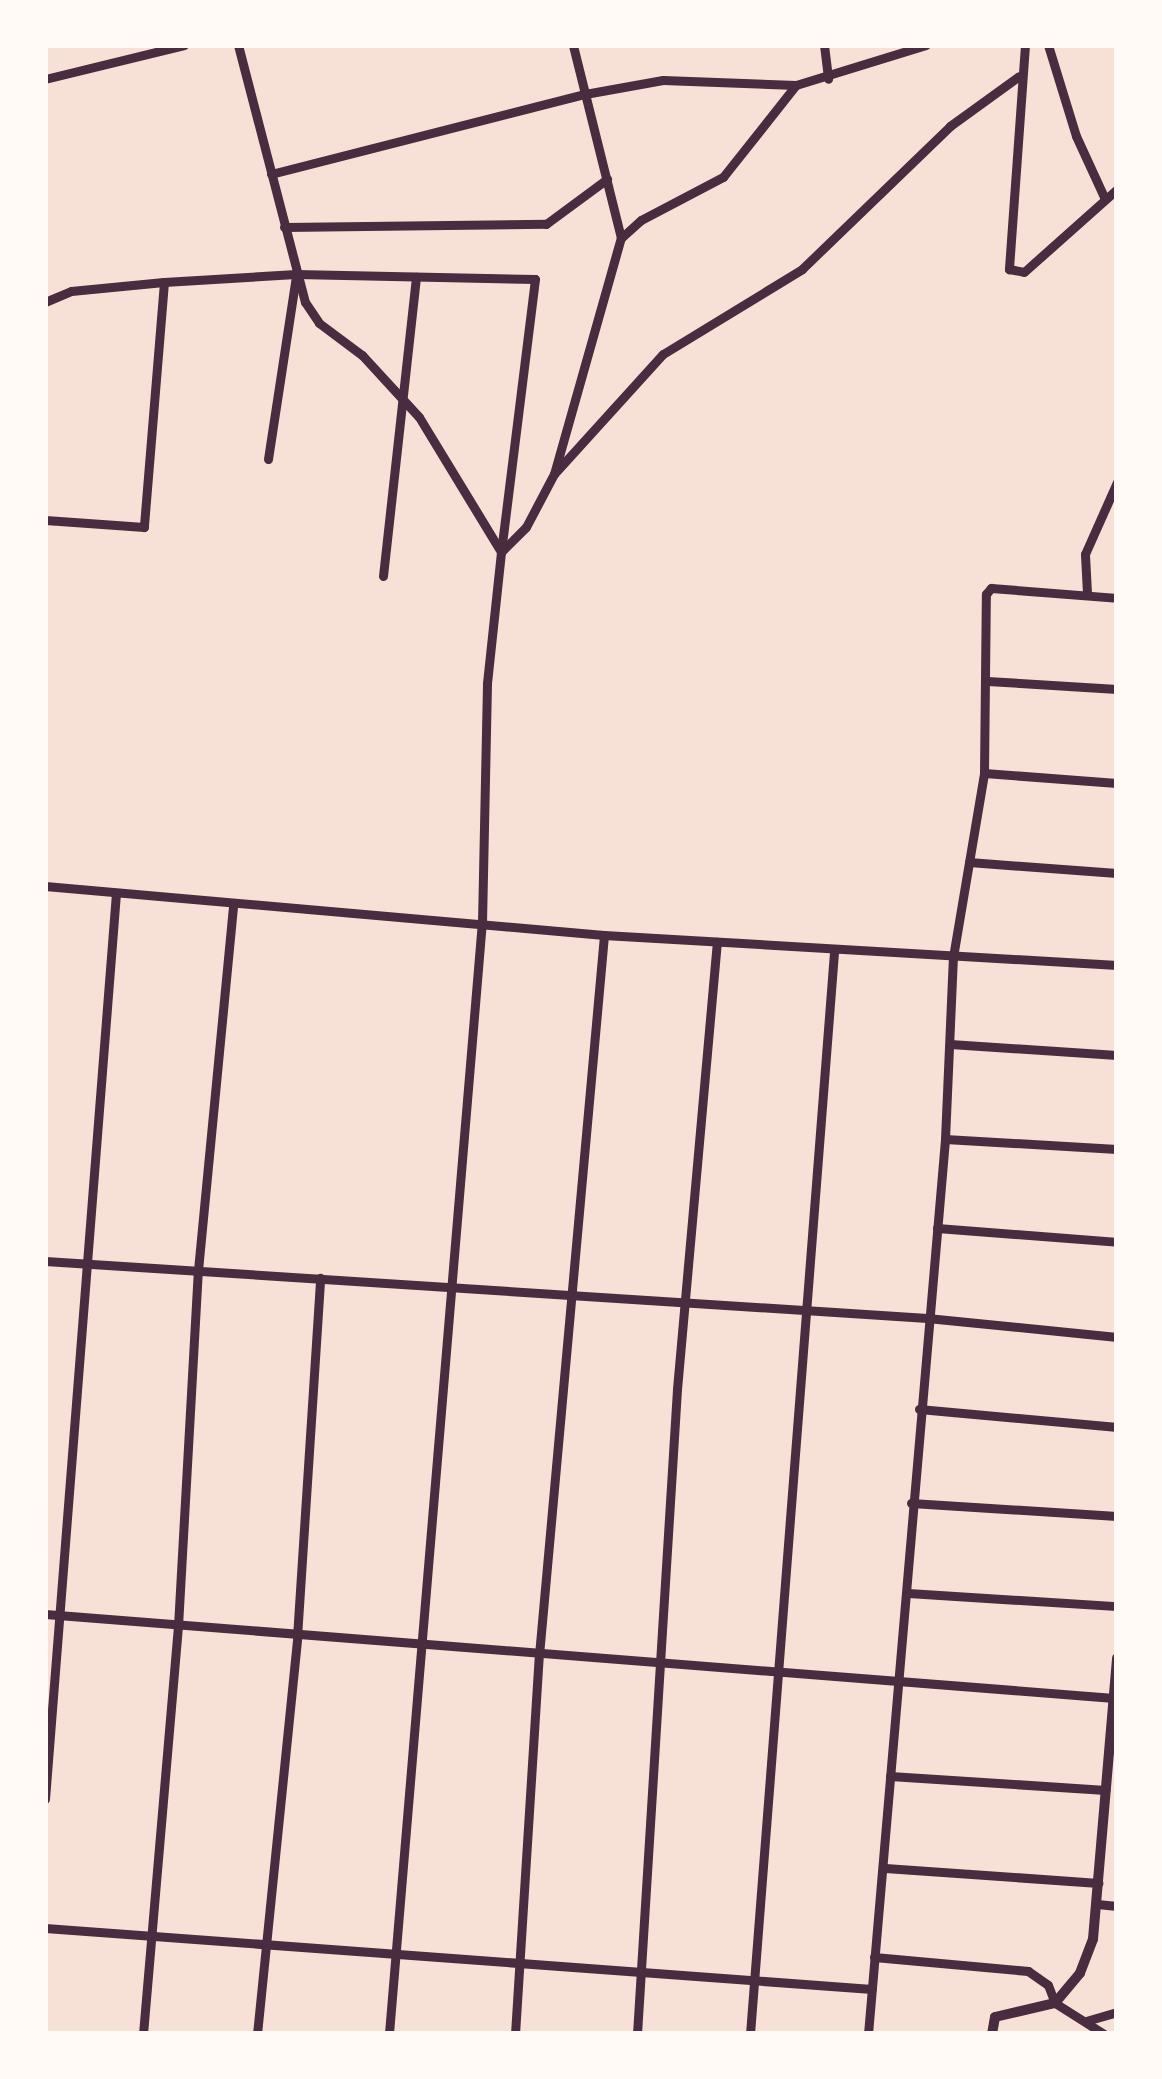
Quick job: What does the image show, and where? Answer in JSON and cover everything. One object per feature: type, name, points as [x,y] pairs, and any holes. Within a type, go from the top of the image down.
[{"type":"street","points":[[45,79],[184,45]]},
{"type":"street","points":[[238,45],[296,274],[319,323],[362,356],[400,398],[500,552]]},
{"type":"street","points":[[500,552],[526,527],[554,474],[622,238],[573,45]]},
{"type":"street","points":[[824,45],[828,79]]},
{"type":"street","points":[[271,174],[585,94],[662,80],[796,85],[828,79],[926,45]]},
{"type":"street","points":[[1025,45],[1019,76],[1006,263],[1024,272],[1117,188]]},
{"type":"street","points":[[1050,50],[1104,198]]},
{"type":"street","points":[[554,474],[663,354],[802,269],[950,126],[1019,76]]},
{"type":"street","points":[[622,238],[641,220],[723,176],[796,85]]},
{"type":"street","points":[[284,227],[546,224],[607,178]]},
{"type":"street","points":[[268,459],[296,274]]},
{"type":"street","points":[[45,302],[71,290],[296,274],[535,279],[487,684],[482,921],[447,1287],[388,2034]]},
{"type":"street","points":[[383,576],[416,276]]},
{"type":"street","points":[[45,520],[144,527],[164,282]]},
{"type":"street","points":[[1086,593],[1085,554],[1117,482]]},
{"type":"street","points":[[868,2034],[945,1139],[954,956],[984,773],[991,588],[1117,598]]},
{"type":"street","points":[[987,680],[1117,689]]},
{"type":"street","points":[[984,773],[1117,782]]},
{"type":"street","points":[[970,862],[1117,873]]},
{"type":"street","points":[[45,886],[834,951],[1117,965]]},
{"type":"street","points":[[45,1800],[116,893]]},
{"type":"street","points":[[143,2034],[178,1626],[198,1270],[233,904]]},
{"type":"street","points":[[515,2034],[539,1655],[604,934]]},
{"type":"street","points":[[637,2034],[685,1303],[717,942]]},
{"type":"street","points":[[750,2034],[775,1672],[834,951]]},
{"type":"street","points":[[950,1044],[1117,1055]]},
{"type":"street","points":[[945,1139],[1117,1149]]},
{"type":"street","points":[[937,1228],[1117,1242]]},
{"type":"street","points":[[45,1261],[928,1318],[1117,1337]]},
{"type":"street","points":[[257,2034],[298,1636],[320,1278]]},
{"type":"street","points":[[919,1409],[1117,1427]]},
{"type":"street","points":[[911,1503],[1117,1516]]},
{"type":"street","points":[[908,1593],[1117,1606]]},
{"type":"street","points":[[45,1614],[419,1648],[661,1662],[898,1685],[1114,1698]]},
{"type":"street","points":[[992,2034],[995,2017],[1055,2003],[1068,1987],[1093,1939],[1117,1658]]},
{"type":"street","points":[[890,1776],[1106,1790]]},
{"type":"street","points":[[1104,1814],[1117,1815]]},
{"type":"street","points":[[885,1868],[1098,1883]]},
{"type":"street","points":[[1097,1904],[1117,1906]]},
{"type":"street","points":[[45,1928],[872,1990]]},
{"type":"street","points":[[874,1957],[1028,1971],[1048,1985],[1055,2003],[1104,2034]]},
{"type":"street","points":[[1086,2021],[1117,2012]]}]
